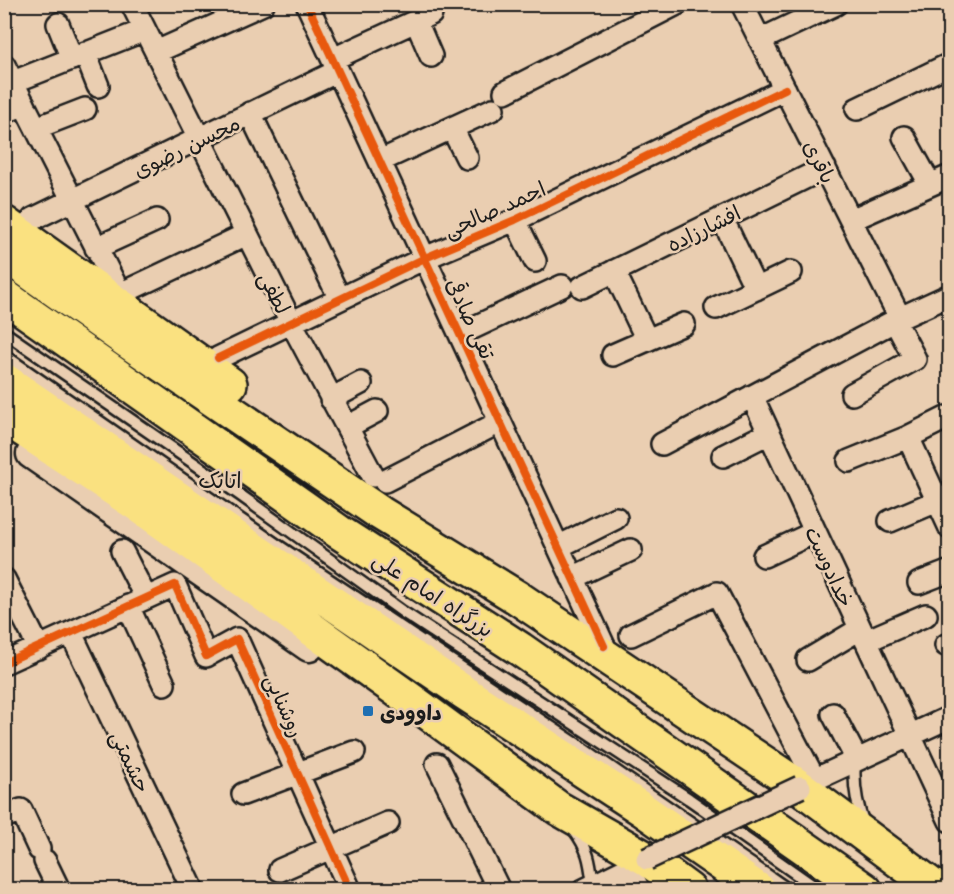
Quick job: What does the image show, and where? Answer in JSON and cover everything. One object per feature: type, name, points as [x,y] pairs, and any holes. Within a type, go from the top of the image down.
[{"type":"highway","points":[[19,221],[442,535],[518,598]]},
{"type":"highway","points":[[4,254],[127,341],[380,513],[518,598],[807,783],[870,838],[938,890]]},
{"type":"highway","name":"بزرگراه امام علی","points":[[4,296],[339,532],[520,649],[865,890]]},
{"type":"highway","points":[[4,380],[759,890]]},
{"type":"highway","points":[[4,417],[141,507],[416,704],[558,808],[638,873],[689,890]]},
{"type":"main road","points":[[4,436],[316,652],[416,704]]},
{"type":"street","name":"لطفی","points":[[132,4],[331,399],[379,479],[500,422]]},
{"type":"street","points":[[156,52],[263,4]]},
{"type":"street","name":"تقی صادقی","points":[[308,4],[604,646]]},
{"type":"street","points":[[380,161],[452,128],[499,100],[677,4]]},
{"type":"street","name":"باقری","points":[[742,4],[851,220],[915,359],[852,394]]},
{"type":"street","points":[[760,40],[836,4]]},
{"type":"street","name":"محسن رضوی","points":[[19,221],[72,200],[250,114],[335,65],[424,18],[431,56]]},
{"type":"street","points":[[58,24],[98,86]]},
{"type":"street","points":[[145,30],[78,56],[9,74],[120,294],[247,234]]},
{"type":"street","points":[[857,109],[950,64]]},
{"type":"street","name":"احمد صالحی","points":[[218,358],[425,258],[515,220],[785,89]]},
{"type":"street","points":[[4,113],[24,104]]},
{"type":"street","points":[[36,128],[85,109]]},
{"type":"street","points":[[250,114],[340,299]]},
{"type":"street","points":[[452,128],[467,158]]},
{"type":"street","points":[[851,220],[940,180],[904,137]]},
{"type":"street","name":"افشارزاده","points":[[460,334],[614,271],[825,168]]},
{"type":"street","points":[[722,218],[756,289]]},
{"type":"street","points":[[96,248],[157,220]]},
{"type":"street","points":[[515,220],[535,261]]},
{"type":"street","points":[[614,271],[647,340]]},
{"type":"street","points":[[716,308],[791,272]]},
{"type":"street","points":[[662,444],[898,319],[950,295]]},
{"type":"street","points":[[613,355],[684,324]]},
{"type":"street","points":[[331,399],[361,383]]},
{"type":"street","name":"خدادوست","points":[[752,396],[950,821]]},
{"type":"street","points":[[346,427],[377,411]]},
{"type":"street","points":[[849,461],[908,437],[950,416]]},
{"type":"street","points":[[723,456],[769,433]]},
{"type":"street","points":[[908,437],[943,498],[950,528]]},
{"type":"street","points":[[890,521],[943,498]]},
{"type":"street","points":[[558,547],[616,518]]},
{"type":"street","points":[[764,556],[815,532]]},
{"type":"street","points":[[572,578],[632,550]]},
{"type":"street","points":[[122,551],[164,684]]},
{"type":"street","points":[[918,583],[950,571]]},
{"type":"street","points":[[4,579],[11,609],[39,648]]},
{"type":"street","name":"روشنایی","points":[[137,602],[175,585],[206,656],[237,639],[350,890]]},
{"type":"street","points":[[631,635],[717,593],[807,783]]},
{"type":"street","points":[[4,663],[137,602]]},
{"type":"street","points":[[808,660],[863,635],[926,615]]},
{"type":"street","name":"حشمتی","points":[[71,633],[193,890]]},
{"type":"street","points":[[832,714],[856,760]]},
{"type":"street","points":[[588,887],[638,873],[807,783],[950,717]]},
{"type":"street","points":[[243,794],[354,752]]},
{"type":"street","points":[[437,764],[499,890]]},
{"type":"street","points":[[13,814],[42,855],[59,890]]},
{"type":"street","points":[[280,870],[388,823]]},
{"type":"lane","points":[[4,332],[240,495],[403,612],[689,799],[819,890]]},
{"type":"lane","points":[[4,355],[276,544],[597,758],[789,890]]},
{"type":"lane","points":[[856,760],[853,778],[855,795],[870,838]]},
{"type":"lane","points":[[558,808],[589,855],[588,887]]},
{"type":"cycle path","points":[[307,4],[604,646]]},
{"type":"cycle path","points":[[218,358],[425,258],[515,220],[785,89]]},
{"type":"cycle path","points":[[4,663],[175,585],[206,656],[237,639],[350,890]]},
{"type":"place","name":"داوودی","points":[[368,711]]},
{"type":"district","name":"اتابک","points":[[220,478]]}]
